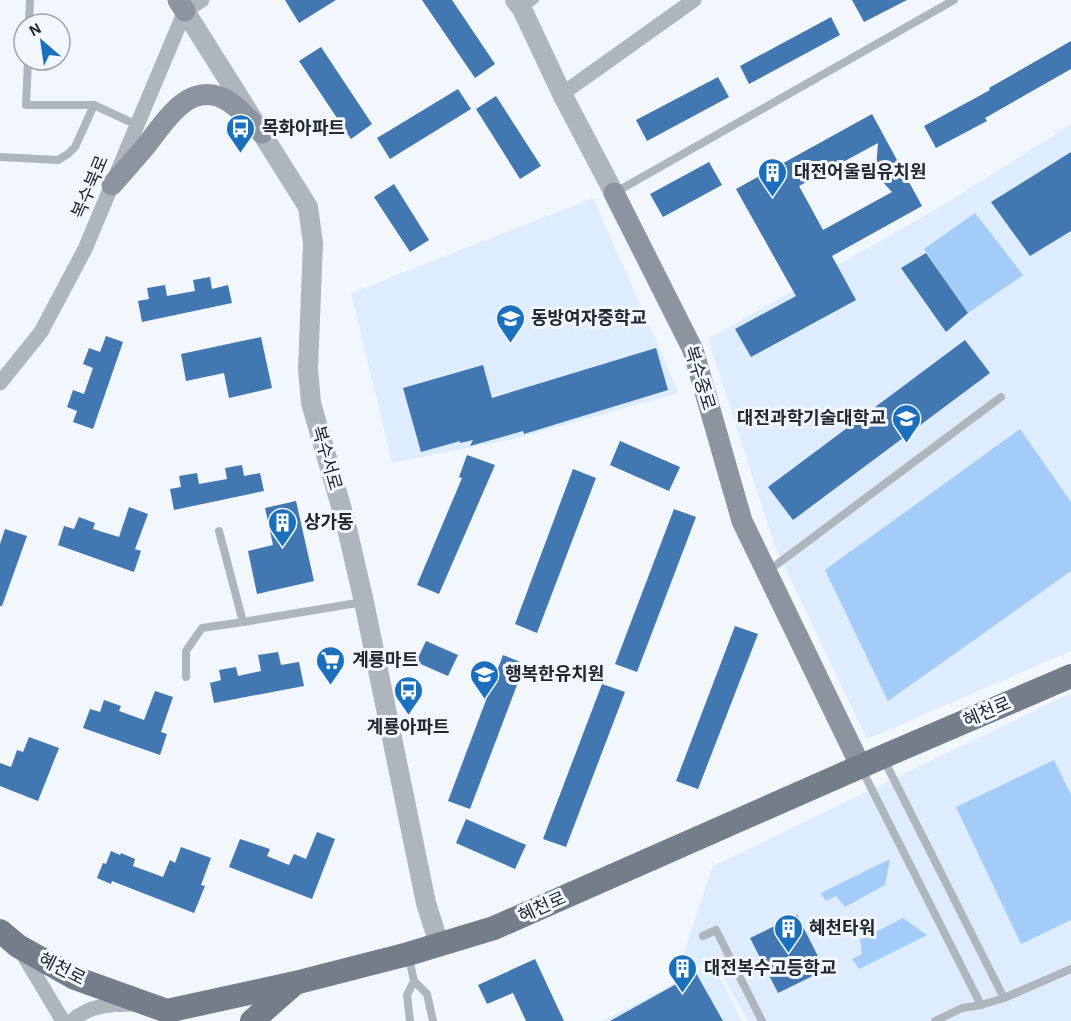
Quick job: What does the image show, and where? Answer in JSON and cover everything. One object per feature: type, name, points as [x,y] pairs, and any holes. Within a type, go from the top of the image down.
[{"type":"main road","points":[[112,185],[176,108],[190,98],[203,95],[218,96],[232,104],[262,133]]},
{"type":"main road","name":"복수중로","points":[[614,193],[693,350],[742,521],[767,572],[871,762]]},
{"type":"main road","name":"혜천로","points":[[6,942],[75,978],[161,1012],[295,983],[408,954],[494,928],[1071,676]]},
{"type":"main road","points":[[252,1021],[295,983]]},
{"type":"street","points":[[562,94],[694,0]]},
{"type":"street","name":"복수중로","points":[[524,3],[562,94],[614,193]]},
{"type":"street","name":"복수북로","points":[[0,383],[40,332],[85,249],[188,4]]},
{"type":"street","name":"복수서로","points":[[188,4],[262,133],[308,207],[313,243],[308,369],[311,403],[345,520],[426,903],[439,944]]},
{"type":"street","points":[[6,942],[63,1021]]},
{"type":"street","points":[[72,1021],[78,1015],[95,1007],[121,1004],[161,1012]]},
{"type":"lane","points":[[614,193],[954,0]]},
{"type":"lane","points":[[27,72],[26,105],[94,105],[137,125]]},
{"type":"lane","points":[[0,157],[57,160],[68,154],[75,147],[94,105]]},
{"type":"lane","points":[[767,572],[1001,397]]},
{"type":"lane","points":[[219,531],[243,622]]},
{"type":"lane","points":[[186,677],[186,651],[202,628],[364,602]]},
{"type":"lane","points":[[871,762],[1004,998]]},
{"type":"lane","points":[[871,762],[981,1005]]},
{"type":"lane","points":[[703,936],[716,930],[762,1021]]},
{"type":"lane","points":[[408,954],[414,981],[427,994],[433,1021]]},
{"type":"lane","points":[[935,1021],[962,1008],[1004,998],[1071,969]]},
{"type":"lane","points":[[410,1021],[407,995],[414,981]]},
{"type":"shaded area","name":"대전과학기술대학교","points":[[1071,124],[1071,651],[867,739],[776,549],[708,339],[945,204]]},
{"type":"shaded area","name":"동방여자중학교","points":[[593,198],[679,393],[518,438],[392,463],[351,293]]},
{"type":"shaded area","points":[[975,213],[1023,275],[968,313],[924,249]]},
{"type":"shaded area","points":[[1020,429],[1071,502],[1071,571],[888,701],[825,570]]},
{"type":"shaded area","points":[[1071,693],[1071,1021],[748,1021],[713,960],[676,977],[713,866]]},
{"type":"shaded area","points":[[1054,760],[1071,795],[1071,920],[1021,944],[956,807]]},
{"type":"shaded area","points":[[890,859],[885,885],[845,907],[836,896],[826,901],[821,893]]},
{"type":"shaded area","points":[[903,918],[927,935],[859,969],[852,959],[862,954],[860,940]]},
{"type":"shaded area","name":"대전복수고등학교","points":[[712,963],[742,1021],[603,1021]]},
{"type":"building","points":[[285,0],[336,0],[299,23]]},
{"type":"building","points":[[422,0],[452,0],[495,64],[475,78]]},
{"type":"building","points":[[852,0],[907,0],[864,22]]},
{"type":"building","points":[[831,17],[840,35],[749,84],[740,66]]},
{"type":"building","points":[[1071,41],[1071,69],[985,118],[987,121],[936,148],[924,126],[990,90],[989,88]]},
{"type":"building","points":[[321,47],[372,124],[351,139],[299,61]]},
{"type":"building","points":[[718,77],[729,97],[647,141],[636,120]]},
{"type":"building","points":[[458,89],[471,109],[390,159],[377,138]]},
{"type":"building","points":[[496,96],[541,166],[520,179],[476,109]]},
{"type":"building","name":"대전어울림유치원","points":[[872,114],[922,206],[832,256],[856,300],[751,357],[735,329],[796,296],[736,189]],"holes":[[[878,143],[876,170],[879,178],[892,192],[823,230],[799,186]]]},
{"type":"building","points":[[1071,152],[1071,231],[1030,256],[991,202]]},
{"type":"building","points":[[709,162],[722,185],[663,217],[650,194]]},
{"type":"building","points":[[394,184],[429,240],[410,252],[374,197]]},
{"type":"building","points":[[926,253],[968,313],[946,332],[901,268]]},
{"type":"building","points":[[210,277],[212,289],[228,285],[232,303],[142,322],[138,301],[149,299],[147,288],[165,285],[167,296],[195,291],[193,280]]},
{"type":"building","points":[[106,336],[123,342],[93,429],[73,422],[77,411],[67,407],[73,390],[84,394],[93,368],[83,364],[89,348],[100,352]]},
{"type":"building","points":[[261,337],[272,388],[229,398],[224,373],[186,381],[181,354]]},
{"type":"building","points":[[965,340],[990,373],[793,520],[768,487]]},
{"type":"building","points":[[656,348],[668,390],[524,434],[523,431],[470,446],[473,440],[460,443],[460,441],[421,452],[403,388],[483,365],[492,398]]},
{"type":"building","points":[[620,441],[680,467],[669,491],[610,465]]},
{"type":"building","points":[[467,455],[495,465],[439,594],[417,585],[462,478],[459,477]]},
{"type":"building","points":[[242,465],[244,476],[260,473],[264,491],[174,510],[170,489],[181,487],[179,476],[197,473],[199,484],[227,479],[225,468]]},
{"type":"building","points":[[573,469],[596,478],[537,633],[515,624]]},
{"type":"building","name":"상가동","points":[[296,501],[314,581],[257,594],[248,551],[273,545],[265,508]]},
{"type":"building","points":[[129,507],[148,514],[135,549],[141,551],[134,572],[58,545],[64,526],[74,529],[79,517],[95,523],[93,529],[119,537]]},
{"type":"building","points":[[674,509],[696,517],[637,672],[615,664]]},
{"type":"building","points":[[5,529],[27,536],[2,606],[0,606],[0,544]]},
{"type":"building","points":[[735,626],[758,634],[698,789],[676,781]]},
{"type":"building","points":[[426,641],[458,655],[448,676],[416,662]]},
{"type":"building","points":[[278,652],[281,665],[299,662],[304,686],[214,703],[210,683],[221,680],[219,670],[236,667],[238,676],[261,671],[258,655]]},
{"type":"building","points":[[503,655],[525,664],[470,809],[448,801]]},
{"type":"building","points":[[602,684],[625,692],[566,847],[543,839]]},
{"type":"building","points":[[155,691],[173,697],[161,732],[167,734],[160,755],[83,728],[90,709],[100,712],[104,700],[121,706],[119,711],[144,720]]},
{"type":"building","points":[[29,737],[59,748],[38,801],[0,786],[0,763],[11,767],[17,750],[23,752]]},
{"type":"building","points":[[466,819],[526,845],[515,869],[456,843]]},
{"type":"building","points":[[317,832],[335,839],[312,899],[229,867],[240,839],[270,849],[267,856],[289,865],[294,854],[306,859]]},
{"type":"building","points":[[181,847],[211,858],[201,885],[205,886],[194,913],[112,881],[111,884],[97,878],[111,851],[135,859],[133,866],[163,877],[170,860],[175,863]]},
{"type":"building","name":"혜천타워","points":[[797,915],[825,970],[778,993],[750,938]]},
{"type":"building","points":[[535,959],[564,1021],[526,1021],[513,993],[487,1004],[478,985]]},
{"type":"building","name":"대전복수고등학교","points":[[696,973],[723,1021],[610,1021]]},
{"type":"place","name":"목화아파트","points":[[241,154]]},
{"type":"place","name":"대전어울림유치원","points":[[773,198]]},
{"type":"place","name":"동방여자중학교","points":[[510,344]]},
{"type":"place","name":"대전과학기술대학교","points":[[907,444]]},
{"type":"place","name":"상가동","points":[[283,548]]},
{"type":"place","name":"계룡마트","points":[[331,686]]},
{"type":"place","name":"행복한유치원","points":[[484,700]]},
{"type":"place","name":"계룡아파트","points":[[408,716]]},
{"type":"place","name":"혜천타워","points":[[788,954]]},
{"type":"place","name":"대전복수고등학교","points":[[683,994]]}]
